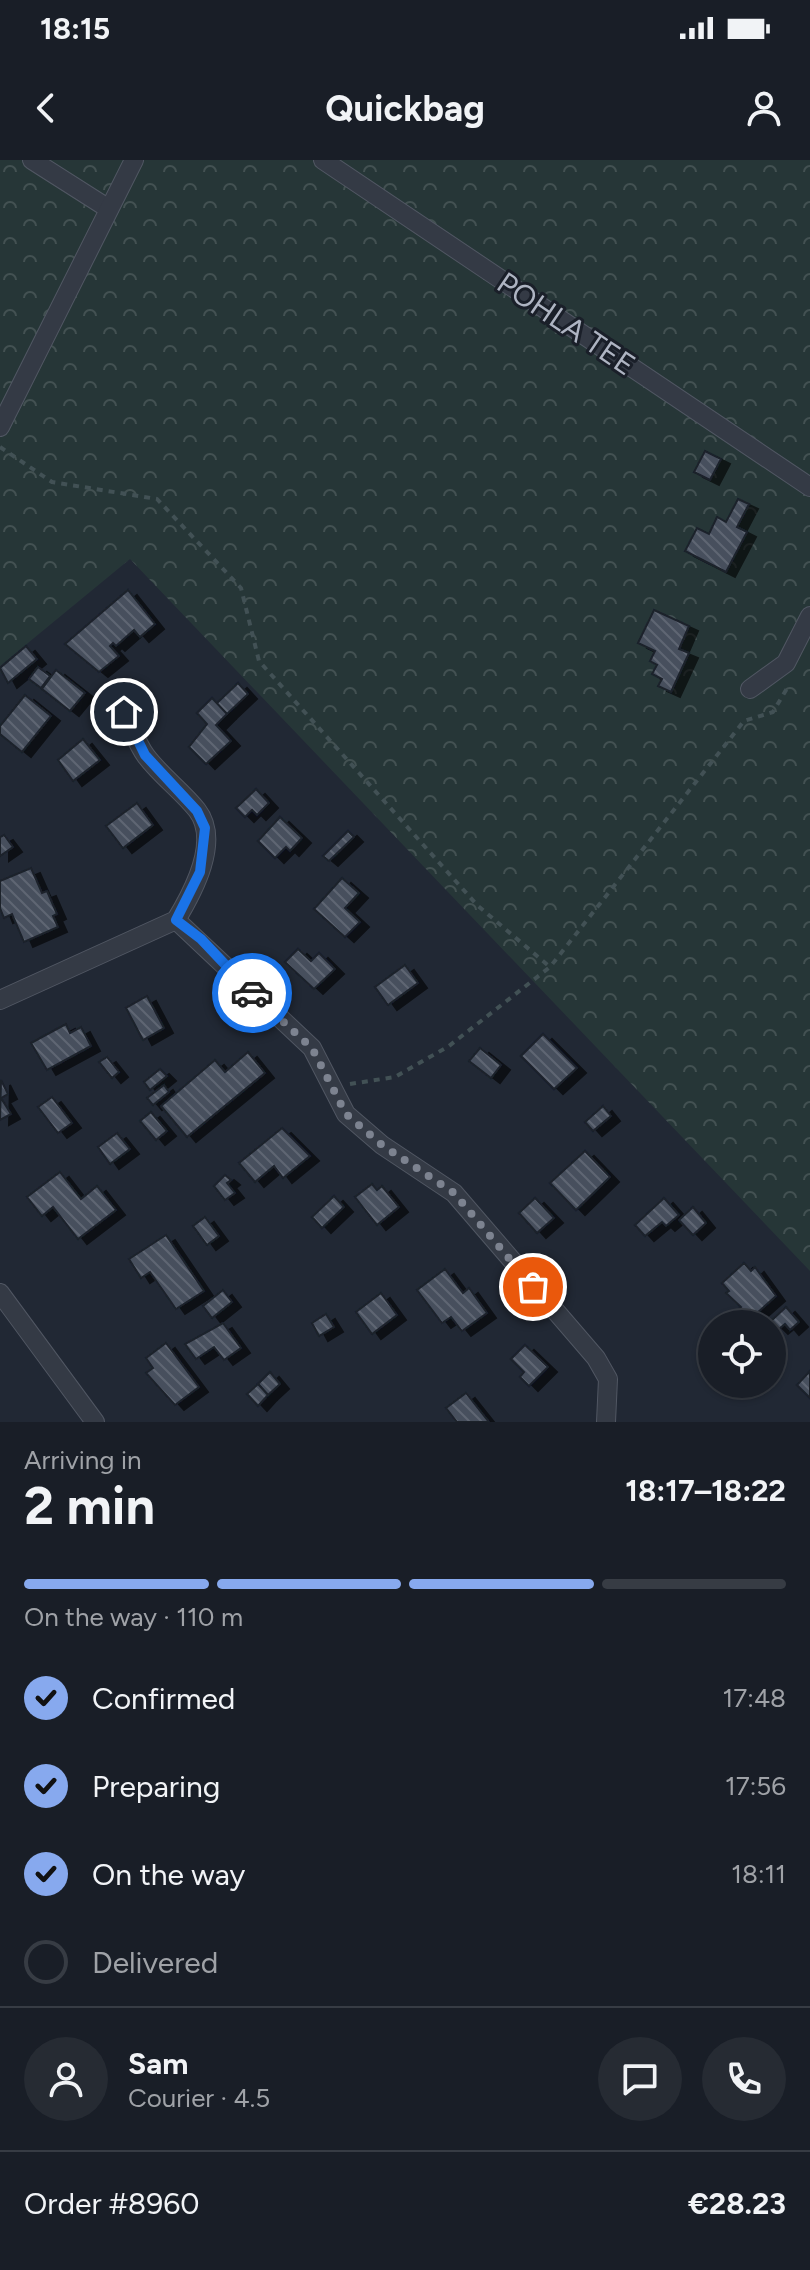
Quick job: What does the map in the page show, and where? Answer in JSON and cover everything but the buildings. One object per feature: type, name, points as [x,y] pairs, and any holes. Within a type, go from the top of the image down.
[{"type":"street","points":[[32,160],[109,209]]},
{"type":"street","points":[[0,427],[134,160]]},
{"type":"street","name":"POHLA TEE","points":[[323,160],[810,487]]},
{"type":"street","points":[[750,689],[786,663],[810,616]]},
{"type":"street","points":[[0,1000],[176,920],[200,872],[205,828],[197,811],[145,755],[124,712]]},
{"type":"street","points":[[176,920],[312,1048],[346,1114],[382,1145],[454,1193],[596,1358],[608,1379],[606,1422]]},
{"type":"street","points":[[0,1293],[95,1422]]},
{"type":"path","points":[[0,447],[52,482],[157,499],[241,588],[259,661],[477,905],[550,967]]},
{"type":"path","points":[[334,1091],[359,1080],[395,1077],[449,1046],[550,967],[744,721],[773,712],[792,679]]},
{"type":"green space","points":[[0,160],[810,160],[810,1271],[130,559],[0,666]]},
{"type":"way so far","points":[[252,993],[312,1048],[346,1114],[382,1145],[454,1193],[533,1287]]},
{"type":"route","points":[[124,712],[145,755],[204,821],[206,840],[200,872],[176,920],[201,939],[252,993]]}]
